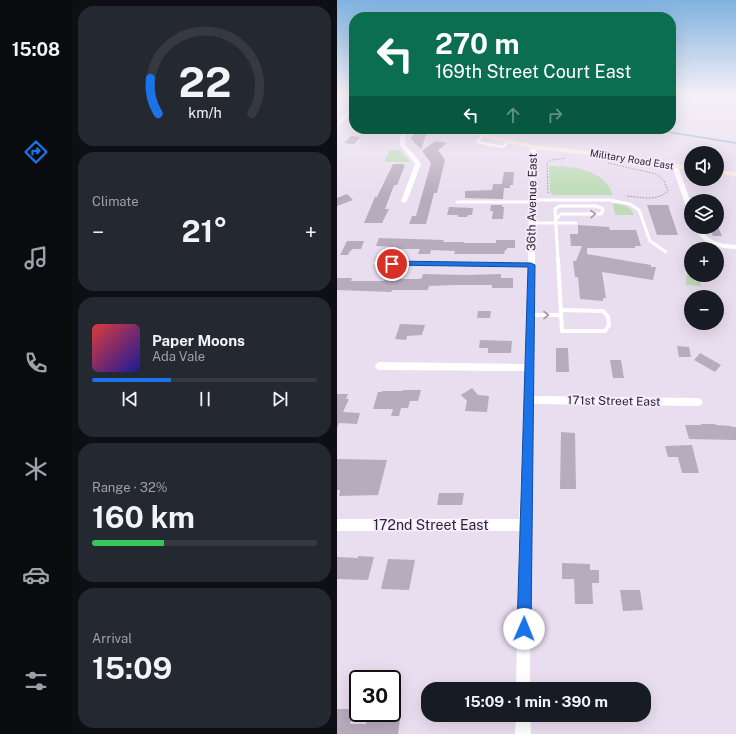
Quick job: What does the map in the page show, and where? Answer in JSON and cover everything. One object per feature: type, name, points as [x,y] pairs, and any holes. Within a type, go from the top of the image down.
[{"type":"street","points":[[404,134],[401,140],[402,146],[415,158],[418,164],[404,201]]},
{"type":"street","name":"Military Road East","points":[[478,134],[533,147],[684,167]]},
{"type":"street","name":"36th Avenue East","points":[[523,682],[533,147]]},
{"type":"street","points":[[675,166],[685,194]]},
{"type":"street","points":[[724,173],[736,174]]},
{"type":"street","points":[[700,234],[709,243],[736,246]]},
{"type":"street","points":[[376,264],[531,265]]},
{"type":"street","points":[[379,366],[530,368]]},
{"type":"street","name":"171st Street East","points":[[529,400],[698,402]]},
{"type":"street","name":"172nd Street East","points":[[337,525],[525,525]]},
{"type":"street","points":[[523,722],[523,734]]},
{"type":"lane","points":[[457,202],[609,200],[629,204],[639,210],[650,241],[666,252]]},
{"type":"lane","points":[[531,315],[561,312],[603,311],[609,318],[609,325],[605,331],[600,332],[562,331],[561,312],[556,221],[555,209],[559,206],[595,206],[602,208],[603,210],[601,214],[561,214],[556,221]]},
{"type":"lane","points":[[532,223],[556,221],[576,223]]},
{"type":"path","points":[[553,197],[547,193],[547,164],[552,160],[568,157],[571,151]]},
{"type":"path","points":[[604,162],[656,174],[664,181],[668,191],[664,195],[656,198],[622,197]]},
{"type":"green space","points":[[390,150],[399,150],[410,162],[384,162]]},
{"type":"green space","points":[[549,166],[577,168],[595,174],[609,186],[613,195],[554,195],[550,193]]},
{"type":"green space","points":[[613,204],[626,206],[631,209],[634,215],[615,215]]},
{"type":"green space","points":[[686,282],[700,282],[701,286],[686,285]]},
{"type":"building","points":[[414,134],[426,134],[421,149],[411,139]]},
{"type":"building","points":[[351,136],[360,137],[354,144],[344,143]]},
{"type":"building","points":[[435,141],[447,143],[438,150],[445,160],[437,193],[434,193],[426,224],[409,224],[412,216],[416,216],[431,163],[422,151]]},
{"type":"building","points":[[393,164],[405,165],[397,185],[394,185],[385,209],[389,209],[382,223],[364,223],[375,197],[377,197]]},
{"type":"building","points":[[504,172],[514,172],[513,185],[510,185],[510,188],[504,188],[503,199],[465,198],[465,191],[492,190],[493,184],[502,184]]},
{"type":"building","points":[[347,194],[353,200],[337,206],[337,198]]},
{"type":"building","points":[[491,205],[502,205],[502,207],[504,207],[503,219],[492,219],[493,211],[490,211]]},
{"type":"building","points":[[647,205],[668,205],[678,235],[657,235]]},
{"type":"building","points":[[449,207],[473,208],[472,215],[468,215],[467,217],[458,217],[458,215],[447,215]]},
{"type":"building","points":[[578,225],[609,227],[610,230],[636,230],[641,246],[635,246],[635,248],[587,248],[587,254],[651,265],[651,267],[656,267],[653,280],[602,272],[606,298],[603,298],[603,301],[580,299],[578,277],[575,277],[573,261],[576,261],[582,246],[571,246],[570,234],[578,234]]},
{"type":"building","points":[[712,234],[721,234],[722,236],[713,236]]},
{"type":"building","points":[[379,238],[444,240],[443,242],[464,243],[496,243],[496,240],[515,240],[515,248],[507,248],[504,254],[454,254],[455,251],[431,250],[430,254],[418,254],[420,249],[395,249],[396,247],[376,246]]},
{"type":"building","points":[[347,241],[364,241],[361,249],[353,249],[348,255],[340,255]]},
{"type":"building","points":[[423,274],[501,274],[501,278],[513,278],[513,288],[492,288],[492,285],[454,285],[429,286],[428,290],[392,290],[391,292],[337,290],[337,278],[352,278],[351,281],[384,281],[385,279],[419,279],[422,278]]},
{"type":"building","points":[[478,311],[491,311],[490,318],[477,318]]},
{"type":"building","points":[[400,324],[425,325],[422,335],[407,336],[406,340],[395,339]]},
{"type":"building","points":[[480,340],[512,341],[511,353],[488,353],[488,348],[479,348]]},
{"type":"building","points":[[677,346],[689,347],[691,357],[679,357]]},
{"type":"building","points":[[556,348],[568,348],[569,372],[556,372]]},
{"type":"building","points":[[700,353],[721,365],[715,372],[694,360]]},
{"type":"building","points":[[610,360],[621,360],[624,378],[613,378]]},
{"type":"building","points":[[472,388],[478,395],[489,396],[487,412],[465,411],[467,401],[461,395]]},
{"type":"building","points":[[421,390],[418,401],[410,401],[408,408],[401,408],[399,416],[391,416],[393,409],[373,409],[378,392]]},
{"type":"building","points":[[337,394],[348,394],[346,399],[349,399],[343,412],[360,413],[357,424],[339,423],[337,428]]},
{"type":"building","points":[[701,424],[736,427],[736,440],[689,439],[685,425]]},
{"type":"building","points":[[561,432],[575,433],[576,489],[560,489]]},
{"type":"building","points":[[692,445],[699,473],[682,473],[678,457],[668,457],[665,446]]},
{"type":"building","points":[[337,459],[387,460],[378,495],[339,496],[340,490],[337,490]]},
{"type":"building","points":[[439,493],[464,493],[462,505],[437,505]]},
{"type":"building","points":[[358,556],[374,557],[368,580],[337,579],[337,557],[358,558]]},
{"type":"building","points":[[388,559],[415,560],[409,590],[381,589]]},
{"type":"building","points":[[562,563],[590,564],[590,570],[599,570],[599,583],[592,583],[593,604],[575,604],[574,579],[562,579]]},
{"type":"building","points":[[620,590],[640,590],[643,610],[623,611]]},
{"type":"building","points":[[337,709],[349,709],[350,724],[366,724],[366,722],[400,722],[398,734],[337,734]]},
{"type":"waterway","points":[[676,133],[736,143]]},
{"type":"route","points":[[392,264],[531,265],[524,629]]}]
